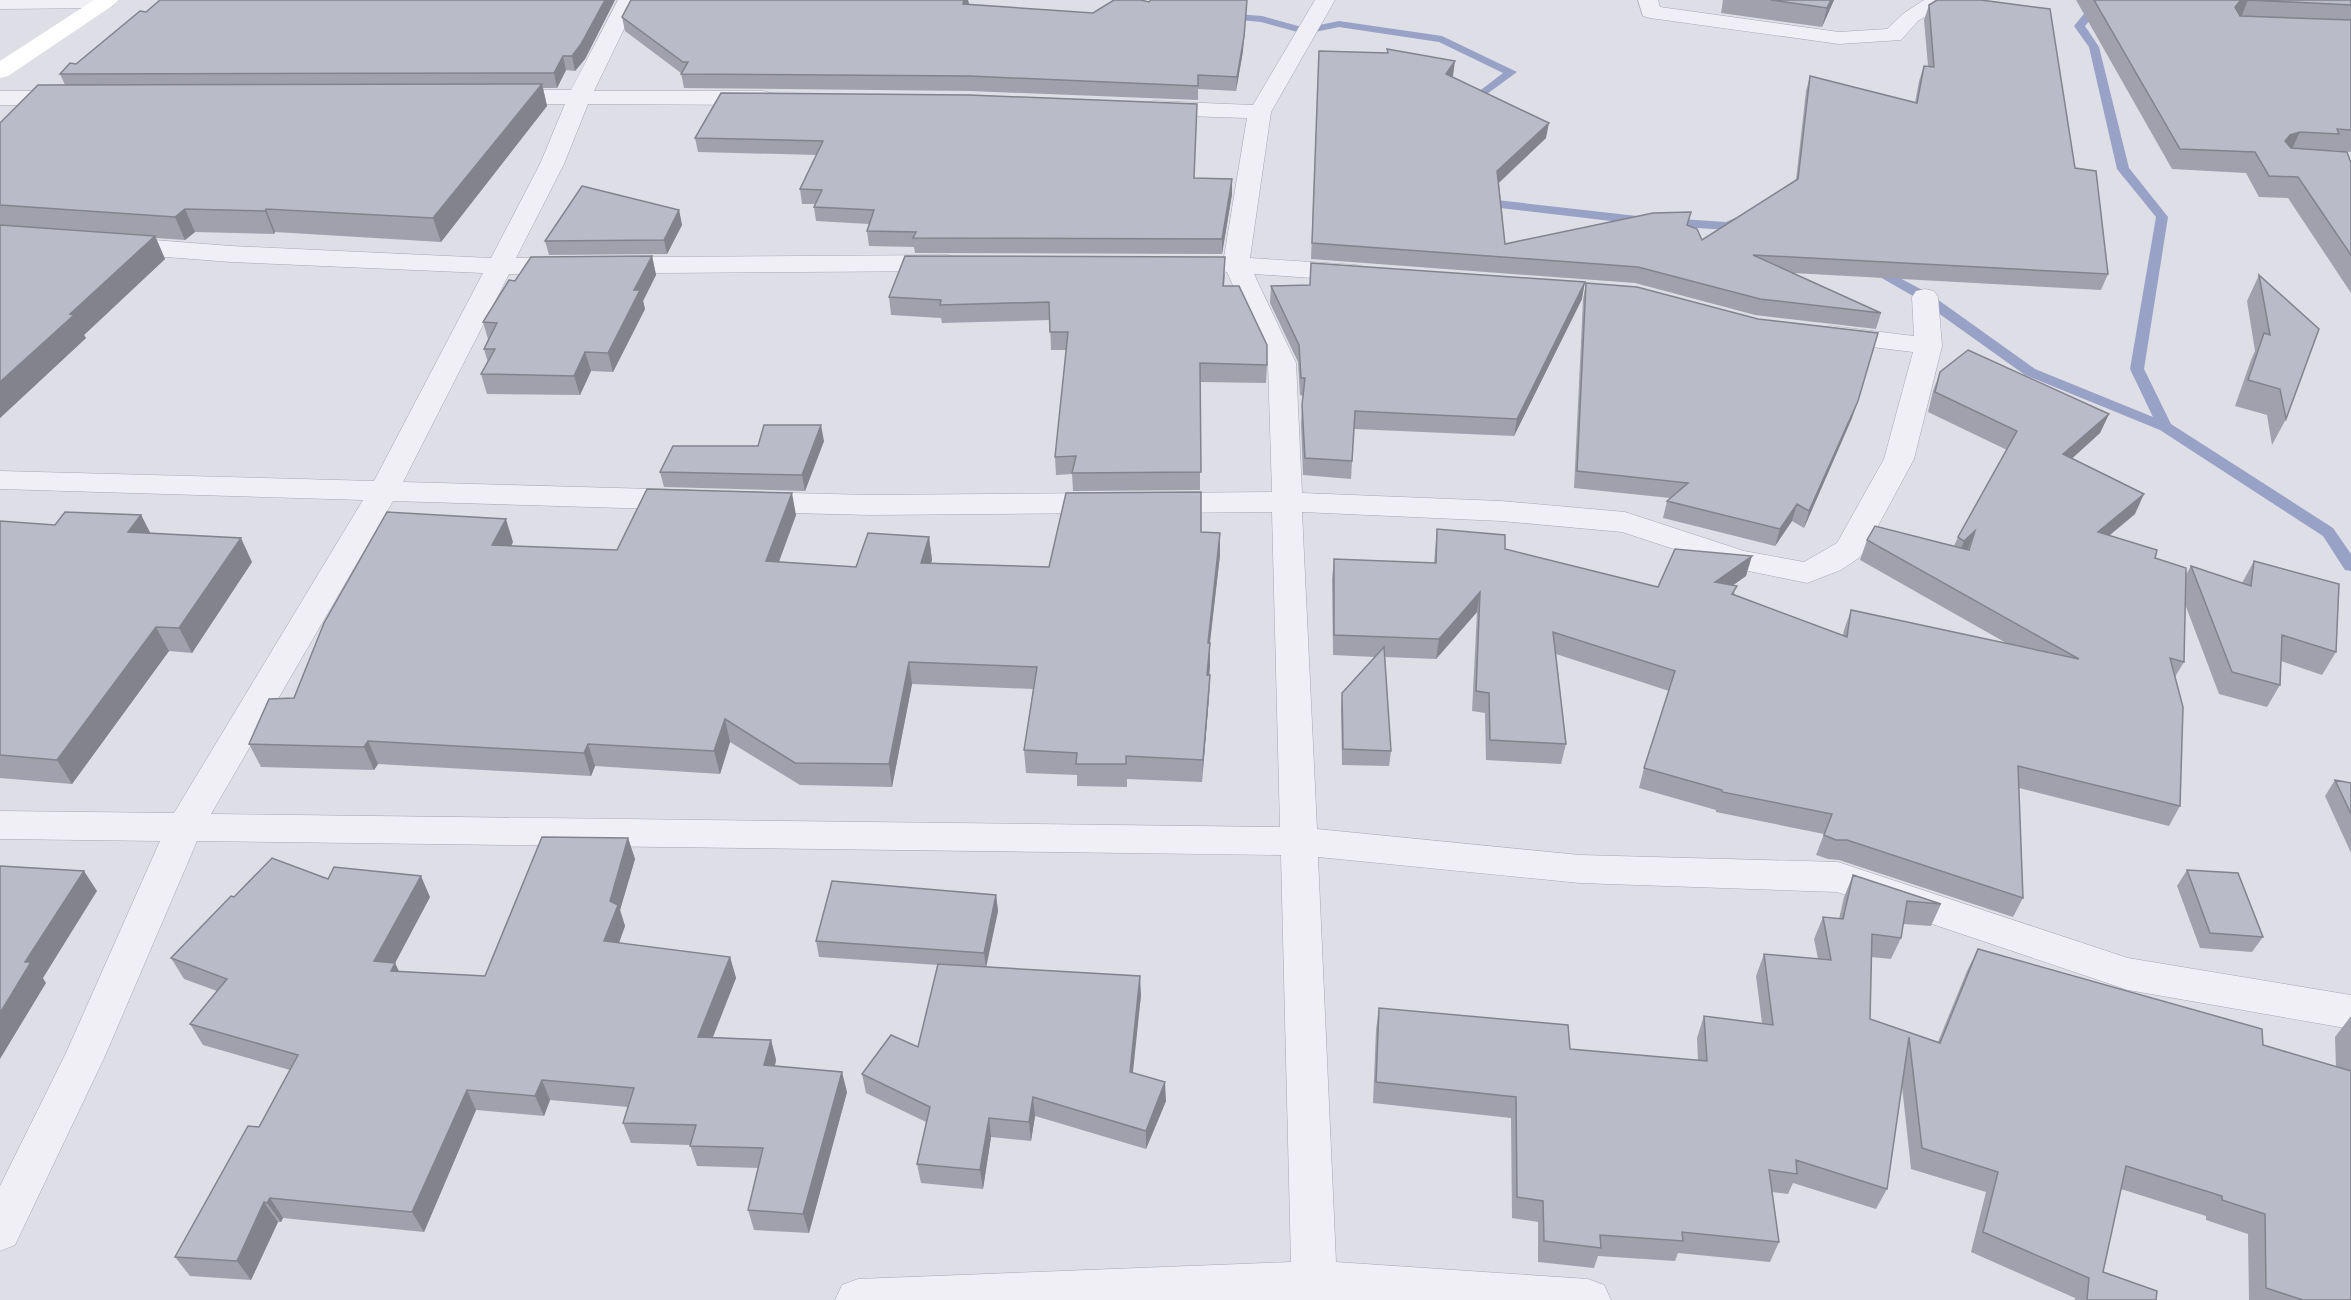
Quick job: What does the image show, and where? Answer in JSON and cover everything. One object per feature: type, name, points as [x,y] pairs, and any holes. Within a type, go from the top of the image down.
[{"type":"main road","points":[[0,71],[107,1]]},
{"type":"street","points":[[0,1231],[85,1056],[186,826],[384,491],[552,164],[579,97],[628,0]]},
{"type":"street","points":[[1314,1291],[1282,363],[1236,264],[1260,112],[1325,0]]},
{"type":"street","points":[[1648,0],[1650,12],[1839,38],[1893,35],[1911,17],[1938,0]]},
{"type":"street","points":[[0,3],[107,1]]},
{"type":"street","points":[[473,97],[780,99]]},
{"type":"street","points":[[0,98],[95,98]]},
{"type":"street","points":[[1132,107],[1260,112]]},
{"type":"street","points":[[93,244],[231,254],[500,266],[978,264]]},
{"type":"street","points":[[1189,264],[1236,264],[1383,275]]},
{"type":"street","points":[[0,480],[871,505],[1287,502],[1501,511],[1625,522],[1740,560],[1807,573],[1830,563],[1849,550],[1899,459],[1929,346],[1925,297]]},
{"type":"street","points":[[1801,331],[1929,346]]},
{"type":"street","points":[[0,825],[1299,841],[1580,869],[1838,877],[2128,974],[2351,1012]]},
{"type":"street","points":[[858,1300],[1314,1291],[1588,1300]]},
{"type":"building","points":[[160,0],[605,0],[581,44],[572,56],[563,56],[554,73],[60,74],[70,63],[76,64],[140,11],[146,12]]},
{"type":"building","points":[[631,0],[964,0],[963,4],[1093,13],[1114,0],[1149,2],[1151,0],[1247,0],[1237,77],[1198,75],[1198,86],[969,76],[681,74],[688,62],[683,62],[622,17]]},
{"type":"building","points":[[1771,0],[1831,0],[1827,8]]},
{"type":"building","points":[[1937,0],[1981,0],[2050,9],[2075,168],[2096,171],[2108,274],[1753,255],[1881,313],[1760,299],[1638,267],[1312,243],[1319,51],[1388,53],[1387,49],[1455,61],[1446,74],[1549,123],[1497,171],[1505,244],[1653,213],[1691,212],[1687,225],[1697,229],[1702,240],[1798,179],[1810,76],[1917,103],[1924,66],[1934,67],[1929,5]]},
{"type":"building","points":[[2094,0],[2248,0],[2240,1],[2235,7],[2240,16],[2351,20],[2351,130],[2337,129],[2339,134],[2300,132],[2290,135],[2285,141],[2291,148],[2347,152],[2351,163],[2351,255],[2298,177],[2269,176],[2255,152],[2180,149]]},
{"type":"building","points":[[2248,0],[2351,0],[2351,5]]},
{"type":"building","points":[[542,84],[433,218],[266,209],[265,211],[185,209],[175,217],[0,205],[0,123],[38,85]]},
{"type":"building","points":[[721,93],[969,95],[1197,104],[1194,178],[1232,179],[1222,239],[913,238],[916,232],[867,231],[874,210],[814,207],[822,190],[800,189],[823,141],[695,138]]},
{"type":"building","points":[[582,186],[679,210],[664,240],[545,241]]},
{"type":"building","points":[[0,225],[155,236],[70,314],[74,315],[0,382]]},
{"type":"building","points":[[652,256],[634,290],[640,290],[608,353],[585,352],[574,376],[481,374],[495,349],[484,349],[497,323],[483,322],[509,280],[515,281],[531,257]]},
{"type":"building","points":[[905,256],[1225,257],[1223,286],[1239,286],[1267,345],[1267,365],[1200,363],[1201,472],[1072,473],[1076,456],[1055,457],[1068,332],[1050,332],[1049,302],[940,305],[941,300],[889,297]]},
{"type":"building","points":[[1311,263],[1585,282],[1517,419],[1355,411],[1352,461],[1305,458],[1302,405],[1305,378],[1301,378],[1299,345],[1271,286],[1310,285]]},
{"type":"building","points":[[2259,275],[2319,329],[2286,419],[2280,389],[2248,380],[2264,333],[2270,335]]},
{"type":"building","points":[[1586,283],[1637,287],[1758,319],[1878,333],[1858,401],[1809,511],[1797,504],[1780,529],[1667,501],[1688,483],[1577,471]]},
{"type":"building","points":[[1968,350],[2109,414],[2063,454],[2144,494],[2098,532],[2157,550],[2155,558],[2186,568],[2184,662],[2170,658],[2183,707],[2180,806],[2018,766],[2023,898],[1847,840],[1836,840],[1824,835],[1832,814],[1722,792],[1722,790],[1644,768],[1675,671],[1553,632],[1566,744],[1490,740],[1489,693],[1476,691],[1480,592],[1439,639],[1334,635],[1334,559],[1436,563],[1437,529],[1505,535],[1505,549],[1658,587],[1675,549],[1752,556],[1715,582],[1737,586],[1732,594],[1847,637],[1851,610],[2079,659],[1867,540],[1875,526],[1969,550],[1975,531],[1964,541],[1958,537],[2017,431],[1935,392],[1940,372]]},
{"type":"building","points":[[764,425],[821,425],[802,475],[660,472],[673,446],[758,446]]},
{"type":"building","points":[[647,489],[792,493],[766,561],[856,567],[868,533],[929,537],[921,563],[1049,567],[1066,493],[1201,492],[1201,532],[1220,533],[1208,643],[1210,643],[1207,675],[1210,675],[1203,760],[1126,756],[1126,764],[1076,764],[1077,753],[1024,750],[1037,667],[909,662],[889,764],[795,763],[725,719],[714,751],[588,744],[584,753],[368,741],[364,747],[249,744],[269,699],[294,698],[324,623],[387,512],[506,519],[492,545],[617,550]]},
{"type":"building","points":[[65,512],[141,515],[128,532],[241,538],[179,628],[156,627],[57,760],[0,755],[0,521],[55,525]]},
{"type":"building","points":[[2254,561],[2339,584],[2336,652],[2282,635],[2280,685],[2232,672],[2191,566],[2251,586]]},
{"type":"building","points":[[1384,647],[1391,751],[1343,749],[1342,693]]},
{"type":"building","points":[[2335,780],[2351,783],[2351,814]]},
{"type":"building","points":[[542,837],[628,838],[610,901],[618,905],[604,941],[730,957],[698,1037],[771,1040],[764,1065],[842,1072],[803,1214],[748,1210],[763,1148],[690,1146],[696,1125],[623,1123],[634,1088],[542,1080],[535,1096],[467,1090],[412,1212],[270,1198],[267,1203],[264,1202],[237,1261],[175,1257],[248,1126],[259,1127],[298,1055],[190,1024],[227,979],[171,958],[231,896],[234,897],[272,858],[328,879],[334,867],[421,876],[374,961],[395,963],[391,971],[485,976]]},
{"type":"building","points":[[0,866],[84,871],[25,962],[31,962],[0,1013]]},
{"type":"building","points":[[2187,870],[2238,873],[2263,937],[2210,933]]},
{"type":"building","points":[[1853,875],[1941,904],[1907,901],[1901,938],[1872,934],[1870,1019],[1940,1043],[1978,949],[2262,1029],[2263,1045],[2351,1071],[2351,1300],[2303,1300],[2266,1288],[2265,1214],[2222,1200],[2222,1196],[2126,1166],[2103,1272],[2157,1291],[2156,1300],[2087,1300],[2089,1278],[1983,1232],[1998,1172],[1922,1148],[1909,1037],[1887,1189],[1796,1160],[1797,1174],[1769,1170],[1779,1242],[1682,1232],[1683,1241],[1600,1235],[1601,1248],[1544,1241],[1543,1201],[1517,1197],[1516,1097],[1376,1082],[1379,1008],[1568,1025],[1570,1049],[1707,1061],[1704,1016],[1773,1025],[1764,954],[1831,960],[1823,917],[1843,919]]},
{"type":"building","points":[[832,881],[996,895],[984,953],[816,941]]},
{"type":"building","points":[[938,964],[1140,976],[1130,1072],[1165,1082],[1146,1131],[1033,1097],[1029,1122],[989,1118],[980,1170],[917,1164],[930,1107],[862,1074],[891,1035],[918,1047]]},
{"type":"waterway","points":[[2119,0],[2097,5],[2079,26],[2094,47],[2123,169],[2162,217],[2137,369],[2165,427]]},
{"type":"waterway","points":[[1223,16],[1262,19],[1305,31],[1339,24],[1442,39],[1511,72],[1468,105]]},
{"type":"waterway","points":[[1479,202],[1637,220],[1728,226],[1744,218]]},
{"type":"waterway","points":[[1872,269],[1925,297],[2030,372],[2165,427]]},
{"type":"waterway","points":[[2165,427],[2328,532],[2351,566]]}]
